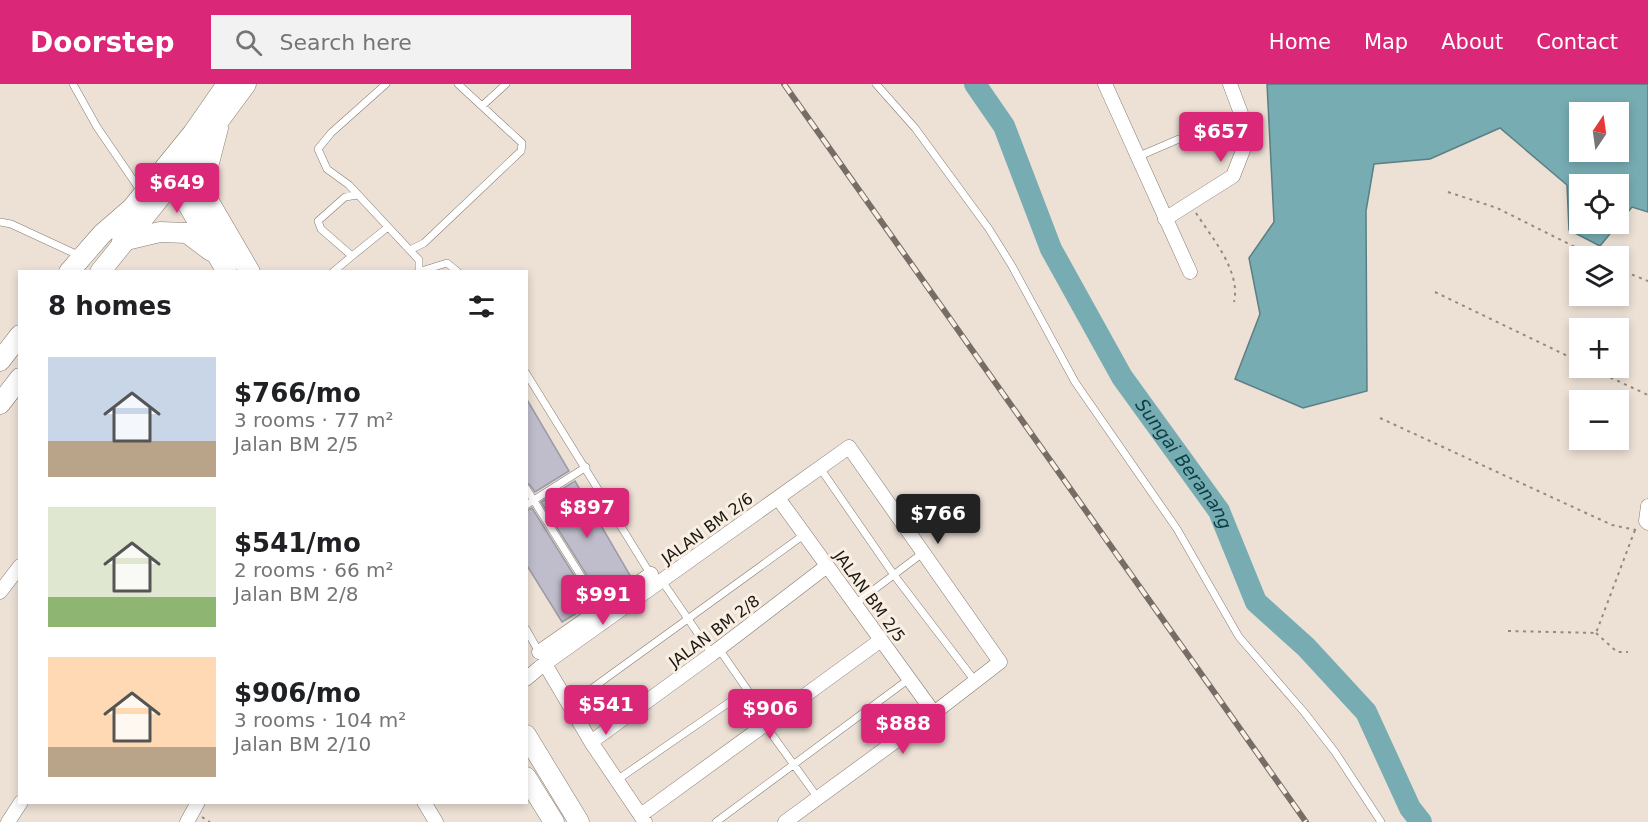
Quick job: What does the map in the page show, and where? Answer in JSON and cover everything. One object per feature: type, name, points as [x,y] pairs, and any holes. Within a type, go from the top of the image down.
[{"type":"main road","points":[[102,234],[219,84]]},
{"type":"main road","points":[[74,264],[102,234],[177,168],[227,84]]},
{"type":"main road","points":[[101,270],[177,168],[220,121],[246,84]]},
{"type":"main road","points":[[202,190],[220,121]]},
{"type":"main road","points":[[177,168],[202,190],[249,270]]},
{"type":"main road","points":[[177,168],[223,264]]},
{"type":"main road","points":[[122,241],[160,232],[188,233],[223,264]]},
{"type":"main road","points":[[0,361],[18,338]]},
{"type":"main road","points":[[0,404],[18,381]]},
{"type":"main road","points":[[528,738],[579,822]]},
{"type":"main road","points":[[528,780],[554,822]]},
{"type":"street","points":[[1105,84],[1190,272]]},
{"type":"street","points":[[1165,219],[1233,176],[1249,135],[1230,84]]},
{"type":"street","name":"JALAN BM 2/6","points":[[528,676],[542,658],[778,498],[849,447],[924,552]]},
{"type":"street","name":"JALAN BM 2/5","points":[[778,498],[934,713]]},
{"type":"street","points":[[1645,526],[1648,506]]},
{"type":"street","points":[[785,822],[1000,662],[924,552]]},
{"type":"street","name":"JALAN BM 2/8","points":[[591,742],[828,566]]},
{"type":"street","points":[[0,592],[18,569]]},
{"type":"street","points":[[657,580],[601,608],[542,658],[591,742],[643,819],[767,723],[881,640]]},
{"type":"street","points":[[8,822],[20,804]]},
{"type":"street","points":[[187,822],[197,804]]},
{"type":"street","points":[[425,804],[436,822]]},
{"type":"lane","points":[[73,84],[97,127],[138,187]]},
{"type":"lane","points":[[386,84],[331,133],[318,149],[327,169],[358,195],[419,260],[419,270]]},
{"type":"lane","points":[[410,250],[424,243],[521,151],[522,143],[458,84]]},
{"type":"lane","points":[[482,106],[506,84]]},
{"type":"lane","points":[[876,84],[915,128],[989,229],[1012,266],[1075,382],[1177,529],[1239,637],[1329,744],[1381,822]]},
{"type":"lane","points":[[1137,157],[1179,139]]},
{"type":"lane","points":[[352,256],[321,229],[318,221],[345,197],[358,195]]},
{"type":"lane","points":[[0,222],[11,224],[74,264]]},
{"type":"lane","points":[[335,270],[388,227]]},
{"type":"lane","points":[[422,270],[447,262],[456,270]]},
{"type":"lane","points":[[528,376],[657,580],[747,690],[794,765],[818,798]]},
{"type":"lane","points":[[528,504],[586,467]]},
{"type":"lane","points":[[820,468],[894,575],[975,681]]},
{"type":"lane","points":[[528,491],[601,608]]},
{"type":"lane","points":[[569,705],[805,534]]},
{"type":"lane","points":[[855,604],[924,552]]},
{"type":"lane","points":[[528,632],[542,658]]},
{"type":"lane","points":[[716,822],[909,679]]},
{"type":"lane","points":[[617,780],[747,690]]},
{"type":"path","points":[[1448,192],[1497,207],[1573,246]]},
{"type":"path","points":[[1190,203],[1229,266],[1236,293],[1233,302]]},
{"type":"path","points":[[1629,273],[1648,281]]},
{"type":"path","points":[[1435,292],[1569,357]]},
{"type":"path","points":[[1611,378],[1648,395]]},
{"type":"path","points":[[1380,418],[1612,525],[1635,530],[1645,526]]},
{"type":"path","points":[[1596,633],[1635,530]]},
{"type":"path","points":[[1508,631],[1596,633],[1617,652],[1628,651]]},
{"type":"water","points":[[1267,84],[1648,84],[1648,212],[1632,207],[1629,211],[1629,174],[1569,174],[1569,230],[1567,185],[1500,128],[1430,159],[1374,164],[1366,211],[1367,391],[1303,408],[1235,379],[1260,314],[1249,258],[1274,222]]},
{"type":"water","points":[[1577,234],[1610,234],[1600,246]]},
{"type":"building","points":[[528,401],[569,471],[535,492],[528,484]]},
{"type":"building","points":[[575,481],[631,577],[601,598],[541,502]]},
{"type":"building","points":[[532,508],[592,604],[562,622],[528,567],[528,510]]},
{"type":"waterway","name":"Sungai Beranang","points":[[975,84],[1004,126],[1051,249],[1122,377],[1219,511],[1256,602],[1306,647],[1366,712],[1410,808],[1421,822]]},
{"type":"railway","points":[[784,84],[1306,822]]}]
